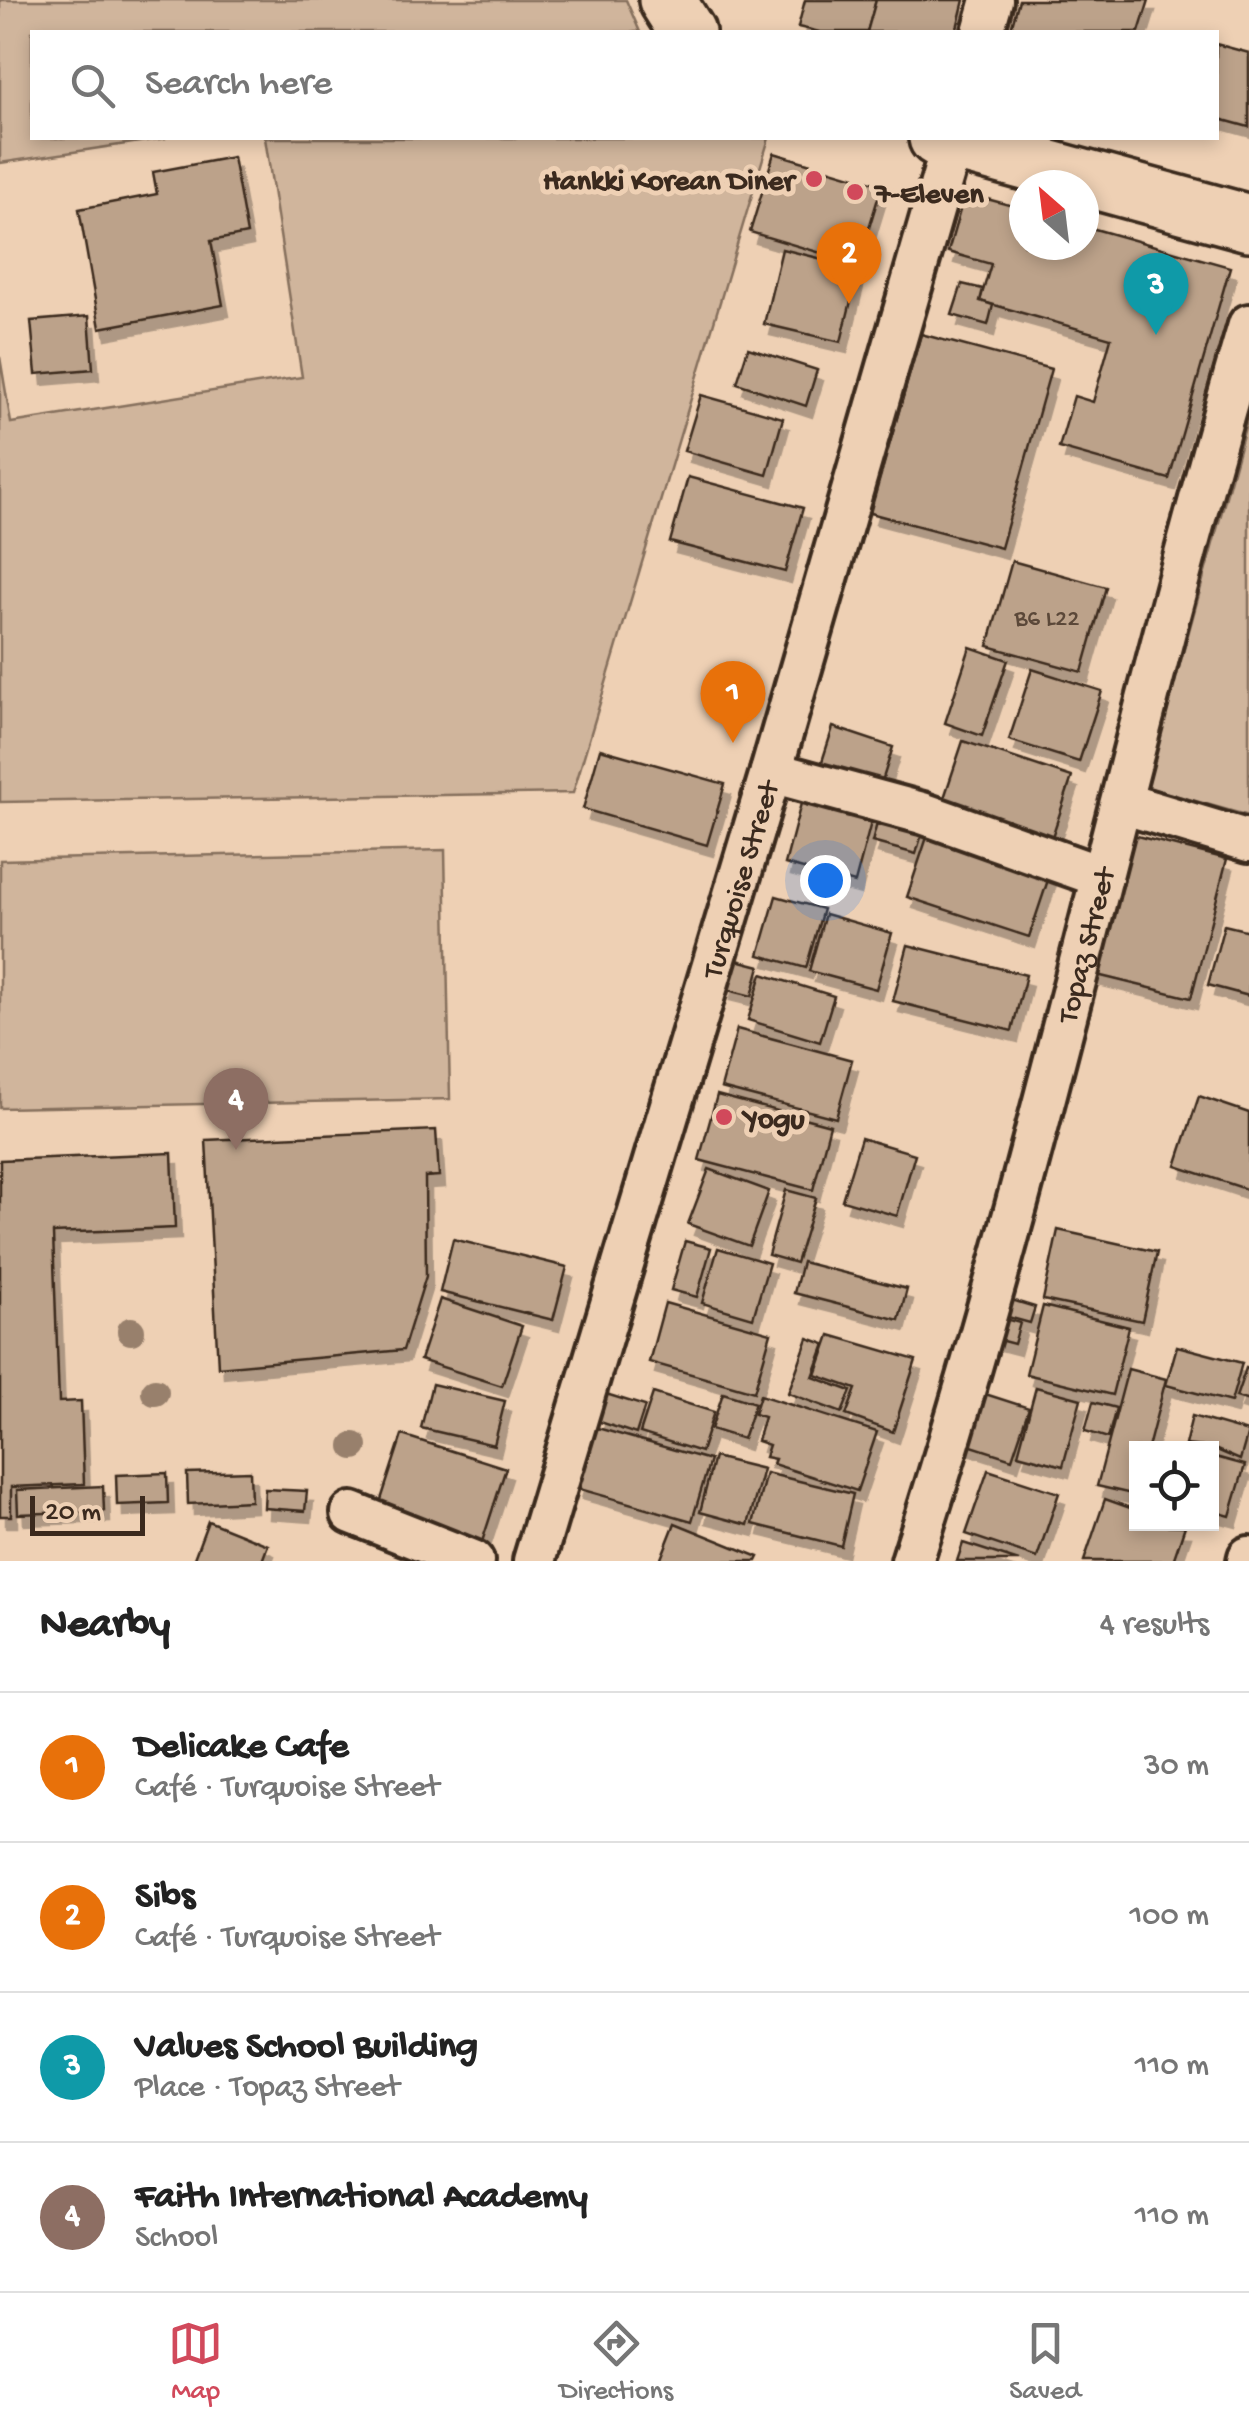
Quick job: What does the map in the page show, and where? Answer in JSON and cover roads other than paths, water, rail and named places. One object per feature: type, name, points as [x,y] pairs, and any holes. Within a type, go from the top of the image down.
[{"type":"main road","points":[[666,0],[686,30]]},
{"type":"main road","points":[[952,140],[1249,223]]},
{"type":"street","points":[[984,30],[992,0]]},
{"type":"street","name":"Turquoise Street","points":[[534,1561],[771,772],[948,140]]},
{"type":"street","name":"Topaz Street","points":[[912,1561],[1020,1202],[1249,324]]},
{"type":"street","points":[[771,772],[922,813],[1102,877]]},
{"type":"street","points":[[1122,803],[1249,841]]},
{"type":"street","points":[[352,1513],[473,1561]]},
{"type":"place","name":"Hankki Korean Diner","points":[[814,179]]},
{"type":"place","name":"7-Eleven","points":[[855,192]]},
{"type":"place","name":"Sibs","points":[[849,304]]},
{"type":"place","name":"Values School Building","points":[[1156,335]]},
{"type":"place","name":"Delicake Cafe","points":[[733,743]]},
{"type":"place","name":"Yogu","points":[[724,1117]]},
{"type":"place","name":"Faith International Academy","points":[[236,1150]]}]
